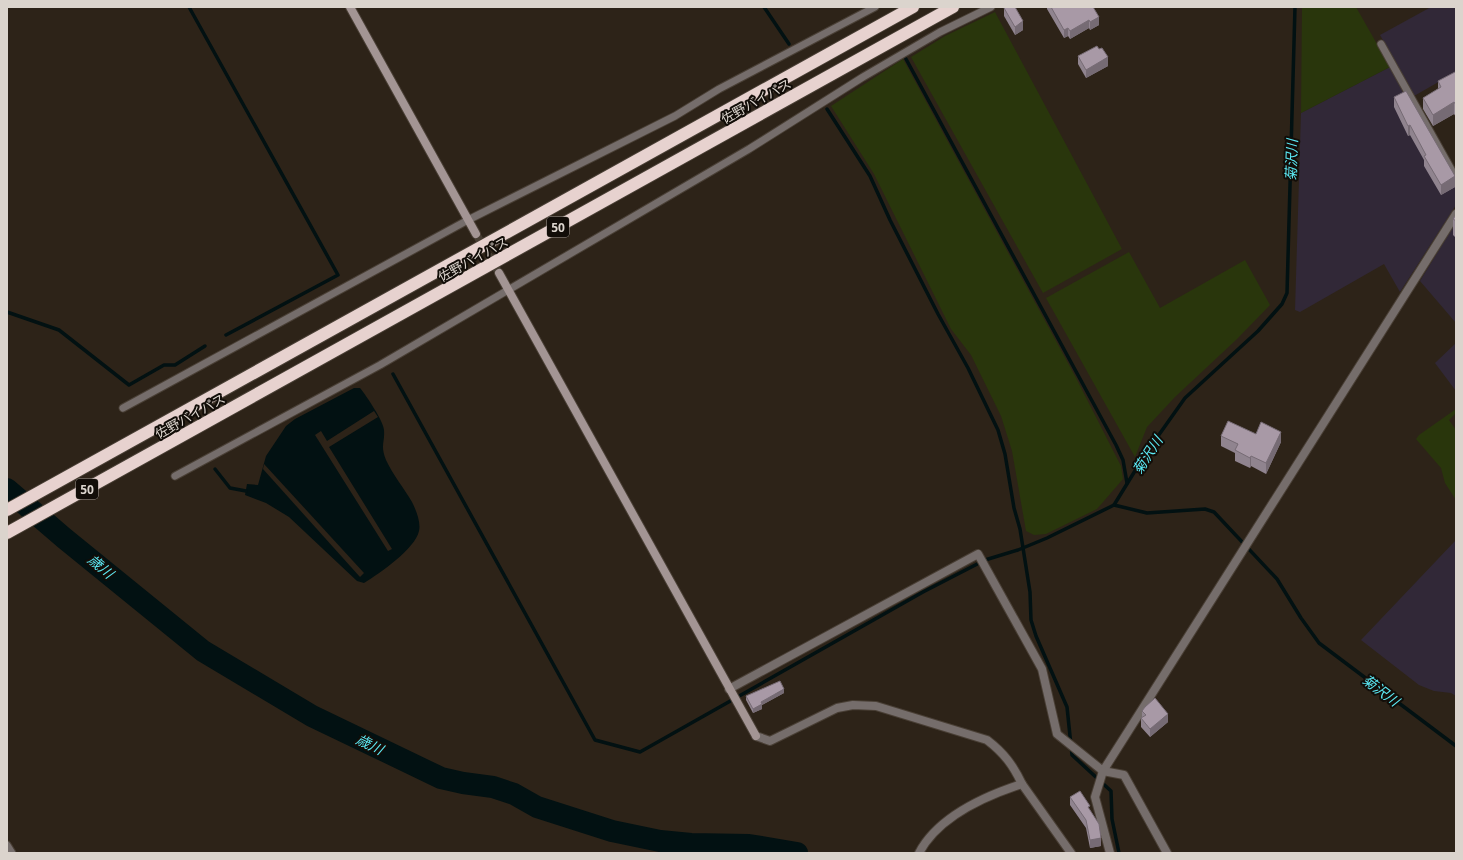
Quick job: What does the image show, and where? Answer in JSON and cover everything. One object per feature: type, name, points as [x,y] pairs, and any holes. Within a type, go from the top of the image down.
[{"type":"highway","name":"佐野バイパス","points":[[7,510],[913,7]]},
{"type":"highway","name":"佐野バイパス","points":[[9,532],[953,7]]},
{"type":"street","points":[[350,7],[476,234]]},
{"type":"street","points":[[1110,853],[1095,797],[1102,773],[1456,214]]},
{"type":"street","points":[[499,273],[756,736],[770,741],[837,708],[876,706],[987,740],[1002,751],[1013,765],[1022,784],[1071,853]]},
{"type":"street","points":[[729,689],[978,554],[1042,669],[1057,734],[1102,773],[1124,774],[1167,853]]},
{"type":"street","points":[[920,851],[934,830],[946,821],[996,792],[1022,784]]},
{"type":"lane","points":[[123,408],[468,220],[675,116],[718,89],[876,7]]},
{"type":"lane","points":[[175,476],[380,365],[509,291],[749,149],[863,77],[934,36],[991,7]]},
{"type":"lane","points":[[1381,44],[1456,178]]},
{"type":"lane","points":[[7,844],[12,853]]},
{"type":"shaded area","points":[[1431,7],[1456,7],[1456,72],[1414,96],[1380,35]]},
{"type":"shaded area","points":[[1390,67],[1456,185],[1456,205],[1400,292],[1384,264],[1300,312],[1295,310],[1301,113]]},
{"type":"shaded area","points":[[1456,222],[1456,323],[1420,281]]},
{"type":"shaded area","points":[[1456,343],[1456,391],[1435,363]]},
{"type":"shaded area","points":[[354,388],[360,388],[381,421],[384,430],[384,455],[392,471],[412,502],[419,520],[419,531],[411,545],[396,560],[364,583],[357,581],[289,517],[266,503],[245,495],[247,484],[258,485],[266,456],[286,426],[295,419]]},
{"type":"shaded area","points":[[1456,540],[1456,696],[1451,693],[1434,691],[1419,685],[1361,640]]},
{"type":"green space","points":[[1302,7],[1356,7],[1390,67],[1301,113]]},
{"type":"green space","points":[[995,12],[1122,249],[1043,293],[911,57],[945,36]]},
{"type":"green space","points":[[903,59],[1075,376],[1121,466],[1123,479],[1097,509],[1046,534],[1034,535],[1026,531],[1012,451],[1001,416],[971,355],[951,329],[874,174],[831,106]]},
{"type":"green space","points":[[1129,252],[1160,308],[1245,260],[1270,305],[1237,339],[1175,397],[1147,427],[1135,457],[1046,298]]},
{"type":"green space","points":[[1456,409],[1456,413],[1449,420],[1456,430],[1456,500],[1445,483],[1441,468],[1416,439],[1419,435]]},
{"type":"pier","points":[[374,411],[378,417],[329,447],[392,549],[388,551],[315,435],[321,431],[327,441]]},
{"type":"pier","points":[[264,464],[364,573],[360,577],[263,469]]},
{"type":"building","points":[[1015,7],[1023,21],[1015,27],[1004,8]]},
{"type":"building","points":[[1051,7],[1093,7],[1099,17],[1090,22],[1089,20],[1070,31],[1068,28],[1064,30]]},
{"type":"building","points":[[1097,46],[1099,49],[1102,48],[1108,57],[1086,70],[1078,56]]},
{"type":"building","points":[[1455,72],[1456,105],[1454,102],[1433,115],[1423,98],[1441,87],[1438,81]]},
{"type":"building","points":[[1406,91],[1455,176],[1441,185],[1424,156],[1426,155],[1410,125],[1408,126],[1394,97]]},
{"type":"building","points":[[1228,421],[1256,434],[1261,422],[1281,432],[1266,463],[1251,456],[1250,458],[1235,450],[1238,444],[1221,436]]},
{"type":"building","points":[[780,681],[784,689],[761,702],[762,704],[753,709],[746,696]]},
{"type":"building","points":[[1155,698],[1168,714],[1150,729],[1141,718],[1146,715],[1142,711]]},
{"type":"building","points":[[1080,791],[1099,824],[1101,838],[1090,840],[1086,820],[1070,797]]},
{"type":"waterway","points":[[189,7],[338,275],[226,335]]},
{"type":"waterway","points":[[764,7],[789,44]]},
{"type":"waterway","name":"菊沢川","points":[[1295,7],[1287,293],[1282,304],[1258,331],[1185,398],[1146,453],[1114,505],[1147,513],[1205,509],[1214,512],[1277,579],[1301,618],[1319,643],[1456,746]]},
{"type":"waterway","points":[[906,59],[1116,445],[1123,460],[1127,483]]},
{"type":"waterway","points":[[827,109],[870,176],[890,220],[938,314],[968,368],[998,430],[1005,454],[1014,508],[1020,529],[1030,592],[1031,620],[1036,636],[1067,707],[1072,755],[1111,791],[1112,819],[1119,853]]},
{"type":"waterway","points":[[7,312],[59,330],[129,385],[164,365],[175,365],[205,346]]},
{"type":"waterway","points":[[393,374],[595,740],[640,752],[923,592],[985,560],[1018,550],[1047,538],[1114,505]]},
{"type":"waterway","points":[[215,469],[230,488],[246,491]]},
{"type":"waterway","name":"歳川","points":[[7,489],[64,538],[203,651],[312,716],[441,778],[493,787],[514,794],[537,807],[612,831],[660,841],[691,844],[749,845],[797,853]]},
{"type":"tunnel","points":[[476,234],[499,273]]}]
